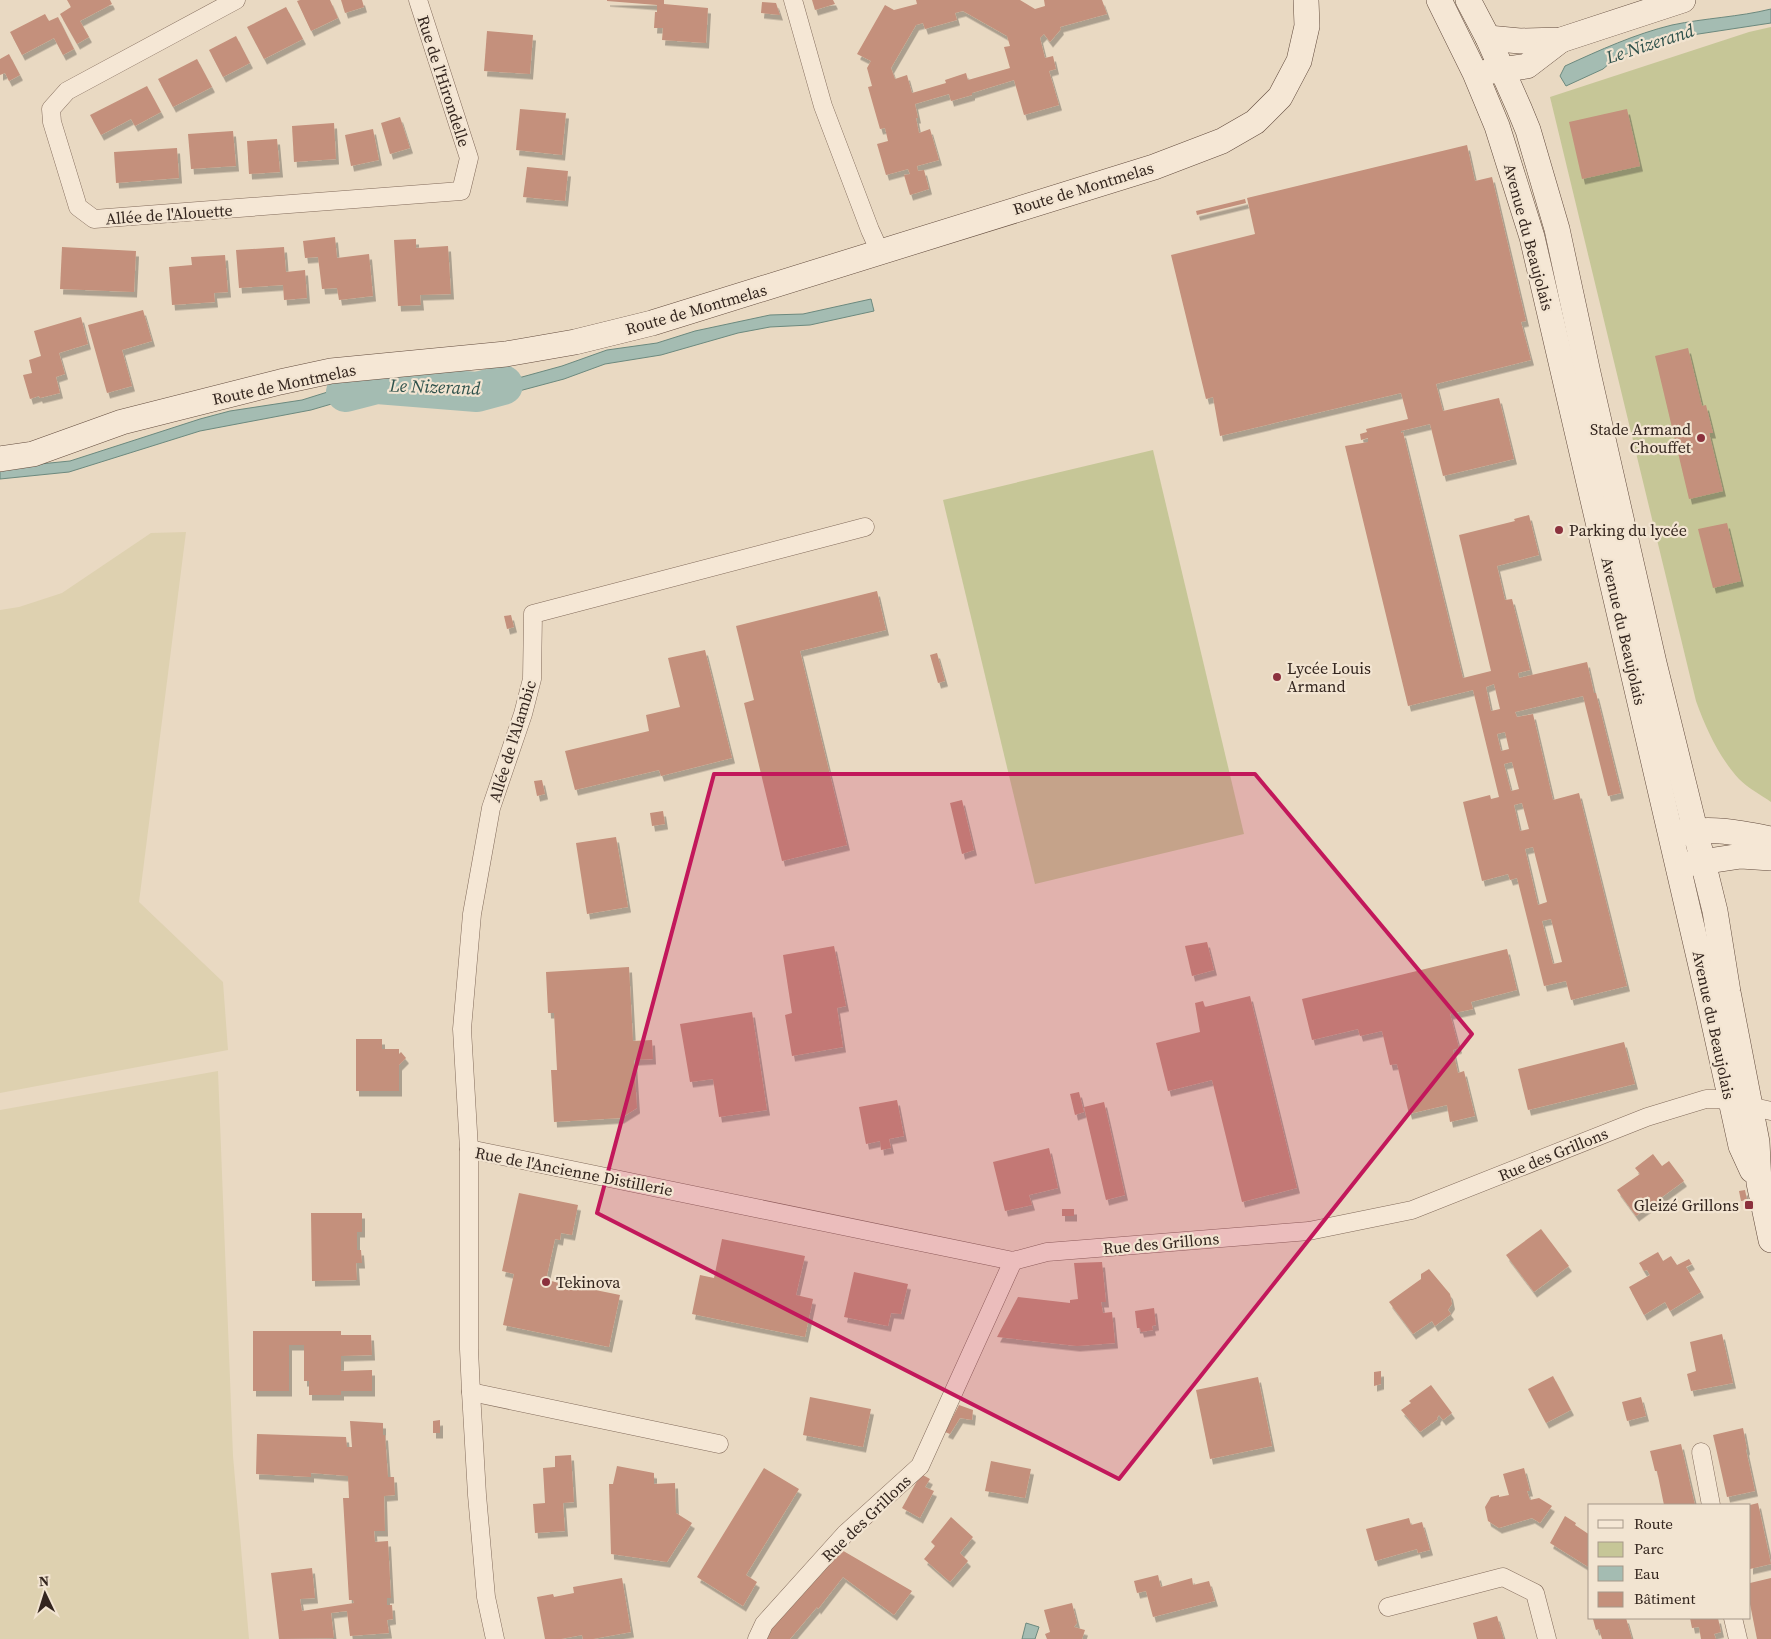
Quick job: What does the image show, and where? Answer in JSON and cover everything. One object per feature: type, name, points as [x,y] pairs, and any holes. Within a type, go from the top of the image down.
[{"type":"main road","name":"Avenue du Beaujolais","points":[[1439,0],[1475,73],[1503,139],[1532,237],[1708,996],[1751,1106]]},
{"type":"main road","name":"Avenue du Beaujolais","points":[[1468,0],[1488,38],[1528,130],[1557,229],[1654,663],[1715,911],[1728,992],[1758,1142],[1758,1183],[1771,1240]]},
{"type":"main road","points":[[1488,38],[1520,41],[1561,40],[1683,0]]},
{"type":"main road","name":"Route de Montmelas","points":[[0,459],[33,454],[122,422],[331,371],[506,354],[575,342],[652,323],[1154,167],[1222,141],[1255,122],[1280,97],[1299,61],[1307,26],[1305,4]]},
{"type":"main road","points":[[1475,73],[1512,90],[1527,66],[1561,40]]},
{"type":"main road","points":[[1671,836],[1696,830],[1725,830],[1771,839]]},
{"type":"main road","points":[[1678,867],[1703,861],[1740,856],[1771,858]]},
{"type":"street","name":"Allée de l'Alouette","points":[[236,0],[67,91],[51,109],[52,122],[78,207],[94,219],[461,191]]},
{"type":"street","name":"Rue de l'Hirondelle","points":[[418,0],[468,158],[461,191]]},
{"type":"street","points":[[793,0],[822,106],[880,252]]},
{"type":"street","name":"Allée de l'Alambic","points":[[468,1148],[462,1029],[472,914],[492,808],[532,679],[533,614],[865,527]]},
{"type":"street","name":"Rue des Grillons","points":[[757,1639],[764,1624],[845,1534],[920,1466],[1013,1261],[1047,1252],[1309,1231],[1412,1210],[1647,1117],[1706,1099],[1718,1099],[1751,1106]]},
{"type":"street","name":"Rue de l'Ancienne Distillerie","points":[[495,1639],[486,1597],[477,1495],[471,1392],[468,1148],[1013,1261]]},
{"type":"street","points":[[471,1392],[719,1444]]},
{"type":"street","points":[[1701,1452],[1711,1504]]},
{"type":"street","points":[[1388,1607],[1503,1577],[1535,1593],[1547,1639]]},
{"type":"street","points":[[1733,1619],[1738,1639]]},
{"type":"highlighted area","points":[[714,774],[1255,774],[1472,1034],[1119,1479],[597,1213]]},
{"type":"shaded area","points":[[186,532],[139,902],[223,982],[228,1050],[0,1093],[0,610],[19,607],[62,593],[151,533]]},
{"type":"shaded area","points":[[218,1071],[233,1456],[249,1639],[0,1639],[0,1110]]},
{"type":"green space","name":"Stade Armand Chouffet","points":[[1771,27],[1771,802],[1739,779],[1725,761],[1704,722],[1696,701],[1550,97],[1749,32]]},
{"type":"green space","points":[[1153,450],[1244,834],[1035,884],[943,500]]},
{"type":"water","points":[[1771,9],[1771,23],[1668,40],[1617,57],[1603,69],[1566,86],[1560,76],[1565,66],[1604,48],[1645,33],[1672,25]]},
{"type":"water","points":[[871,299],[874,311],[810,325],[770,327],[738,333],[661,355],[605,364],[564,379],[519,391],[477,397],[431,384],[386,388],[311,410],[200,431],[69,472],[0,479],[0,468],[70,461],[200,419],[230,411],[302,400],[366,380],[439,374],[472,384],[493,383],[562,366],[607,350],[657,343],[695,331],[770,315],[803,314]]},
{"type":"water","points":[[1026,1623],[1039,1627],[1035,1639],[1022,1639]]},
{"type":"building","points":[[67,0],[110,0],[112,4],[80,21],[89,37],[77,44],[60,14],[71,7]]},
{"type":"building","points":[[330,0],[338,18],[311,31],[297,1]]},
{"type":"building","points":[[341,0],[362,0],[364,7],[345,13]]},
{"type":"building","points":[[607,0],[664,0],[664,4],[708,8],[706,43],[662,40],[663,28],[654,28],[657,5]]},
{"type":"building","points":[[812,0],[833,0],[835,4],[815,10]]},
{"type":"building","points":[[916,0],[1020,0],[1035,9],[1045,6],[1044,0],[1102,0],[1107,14],[1060,27],[1061,29],[1050,42],[1044,34],[1040,38],[1045,58],[1053,56],[1056,69],[1049,71],[1059,105],[1024,115],[1014,80],[951,101],[949,94],[915,104],[919,133],[930,129],[939,160],[917,166],[918,171],[924,170],[929,189],[910,195],[904,175],[910,174],[908,169],[886,175],[877,144],[888,141],[885,128],[880,129],[868,87],[872,86],[867,68],[871,61],[857,54],[885,5],[894,10],[917,4]],"holes":[[[963,11],[1007,36],[1010,46],[1004,47],[1010,68],[968,80],[966,73],[945,80],[946,83],[912,93],[907,75],[895,79],[891,68],[916,25],[923,23],[925,29],[957,20],[955,13]]]},
{"type":"building","points":[[762,2],[776,3],[780,15],[761,13]]},
{"type":"building","points":[[286,7],[303,39],[264,59],[247,27]]},
{"type":"building","points":[[45,14],[49,21],[58,17],[74,49],[63,55],[54,38],[22,55],[10,32]]},
{"type":"building","points":[[487,31],[533,35],[530,74],[484,71]]},
{"type":"building","points":[[236,36],[250,63],[223,77],[209,50]]},
{"type":"building","points":[[9,54],[20,75],[9,81],[5,73],[0,75],[0,59]]},
{"type":"building","points":[[197,59],[212,87],[173,107],[158,79]]},
{"type":"building","points":[[147,86],[161,112],[135,126],[131,119],[101,135],[90,115]]},
{"type":"building","points":[[520,109],[566,113],[562,155],[516,150]]},
{"type":"building","points":[[1627,109],[1640,166],[1582,179],[1569,122]]},
{"type":"building","points":[[400,117],[410,148],[390,154],[381,123]]},
{"type":"building","points":[[334,123],[336,159],[294,162],[292,126]]},
{"type":"building","points":[[373,129],[379,160],[351,166],[345,135]]},
{"type":"building","points":[[233,131],[236,166],[191,169],[188,134]]},
{"type":"building","points":[[277,139],[280,172],[249,174],[247,141]]},
{"type":"building","points":[[1467,145],[1475,181],[1492,177],[1526,321],[1521,322],[1531,360],[1436,384],[1443,411],[1499,398],[1514,459],[1443,476],[1430,424],[1401,431],[1401,433],[1403,432],[1463,678],[1491,671],[1459,535],[1515,521],[1514,519],[1529,515],[1539,555],[1497,566],[1505,600],[1512,599],[1530,670],[1518,673],[1519,678],[1587,662],[1621,793],[1608,796],[1583,696],[1515,712],[1517,717],[1533,714],[1553,800],[1579,793],[1627,986],[1571,1000],[1566,981],[1544,986],[1517,878],[1510,880],[1508,874],[1482,881],[1463,802],[1490,795],[1491,799],[1499,797],[1473,690],[1408,706],[1345,446],[1368,442],[1368,438],[1361,440],[1360,434],[1367,432],[1366,429],[1408,419],[1401,393],[1220,436],[1213,397],[1206,399],[1171,255],[1255,234],[1247,198]],"holes":[[[1494,684],[1500,709],[1491,711],[1486,687]],[[1505,732],[1509,749],[1501,751],[1497,734]],[[1512,762],[1519,789],[1511,791],[1504,764]],[[1522,803],[1529,829],[1520,831],[1514,805]],[[1533,847],[1547,902],[1538,905],[1525,849]],[[1551,919],[1562,962],[1553,964],[1542,921]]]},
{"type":"building","points":[[177,148],[179,178],[116,183],[114,152]]},
{"type":"building","points":[[527,167],[568,171],[565,201],[523,197]]},
{"type":"building","points":[[1245,199],[1246,203],[1197,215],[1196,211]]},
{"type":"building","points":[[335,237],[337,258],[369,254],[373,296],[339,300],[337,288],[322,289],[318,257],[305,258],[303,241]]},
{"type":"building","points":[[416,239],[416,248],[448,246],[451,294],[420,295],[421,305],[398,306],[394,240]]},
{"type":"building","points":[[62,247],[136,251],[134,292],[60,289]]},
{"type":"building","points":[[284,247],[286,272],[305,270],[307,298],[284,300],[283,285],[239,288],[236,250]]},
{"type":"building","points":[[225,255],[228,292],[214,293],[215,302],[172,305],[169,267],[192,265],[191,257]]},
{"type":"building","points":[[143,310],[152,341],[122,350],[132,386],[107,393],[88,325]]},
{"type":"building","points":[[81,317],[88,344],[59,353],[65,374],[56,377],[60,393],[30,399],[23,375],[32,373],[29,360],[41,356],[34,331]]},
{"type":"building","points":[[1688,348],[1702,406],[1706,405],[1713,433],[1709,433],[1723,491],[1689,499],[1655,356]]},
{"type":"building","points":[[1727,523],[1741,581],[1713,588],[1698,529]]},
{"type":"building","points":[[877,591],[886,630],[800,651],[847,845],[782,861],[744,703],[754,700],[736,626]]},
{"type":"building","points":[[511,615],[514,627],[507,629],[504,616]]},
{"type":"building","points":[[705,650],[732,758],[661,776],[659,770],[575,790],[565,751],[649,731],[646,715],[680,707],[668,658]]},
{"type":"building","points":[[937,653],[945,681],[938,683],[930,655]]},
{"type":"building","points":[[542,780],[545,794],[537,796],[534,781]]},
{"type":"building","points":[[962,800],[974,850],[962,854],[950,803]]},
{"type":"building","points":[[663,811],[665,824],[652,826],[650,813]]},
{"type":"building","points":[[616,837],[628,907],[587,914],[576,843]]},
{"type":"building","points":[[1207,942],[1214,970],[1192,976],[1185,946]]},
{"type":"building","points":[[834,946],[846,1006],[837,1008],[843,1047],[792,1056],[785,1015],[792,1013],[783,955]]},
{"type":"building","points":[[1507,949],[1517,990],[1471,1002],[1473,1009],[1450,1014],[1459,1048],[1453,1050],[1458,1073],[1464,1071],[1475,1116],[1450,1122],[1447,1105],[1409,1114],[1397,1064],[1390,1065],[1382,1031],[1360,1036],[1358,1029],[1312,1040],[1302,999]]},
{"type":"building","points":[[629,967],[633,1041],[652,1040],[653,1059],[634,1060],[637,1108],[621,1118],[554,1122],[551,1070],[557,1070],[554,1013],[548,1013],[546,972]]},
{"type":"building","points":[[1250,996],[1297,1188],[1242,1202],[1212,1080],[1168,1091],[1156,1043],[1200,1032],[1195,1003],[1203,1001],[1205,1007]]},
{"type":"building","points":[[752,1012],[767,1110],[719,1117],[713,1079],[690,1082],[680,1024]]},
{"type":"building","points":[[356,1039],[382,1039],[382,1049],[399,1049],[399,1054],[401,1052],[406,1058],[399,1065],[399,1091],[356,1091]]},
{"type":"building","points":[[1624,1042],[1635,1084],[1528,1110],[1518,1069]]},
{"type":"building","points":[[1079,1092],[1084,1112],[1075,1115],[1070,1094]]},
{"type":"building","points":[[897,1100],[904,1136],[889,1139],[891,1148],[881,1150],[880,1141],[866,1144],[859,1107]]},
{"type":"building","points":[[1104,1102],[1125,1195],[1106,1200],[1084,1107]]},
{"type":"building","points":[[1049,1148],[1058,1188],[1029,1195],[1032,1205],[1005,1211],[993,1162]]},
{"type":"building","points":[[1653,1154],[1662,1166],[1669,1161],[1684,1181],[1636,1216],[1617,1190],[1640,1174],[1635,1168]]},
{"type":"building","points":[[1745,1190],[1747,1200],[1741,1201],[1739,1191]]},
{"type":"building","points":[[519,1193],[578,1205],[572,1235],[561,1233],[560,1240],[555,1239],[546,1280],[620,1295],[609,1347],[503,1325],[514,1274],[502,1271]]},
{"type":"building","points":[[1062,1209],[1074,1209],[1074,1216],[1062,1216]]},
{"type":"building","points":[[311,1213],[362,1213],[362,1232],[357,1232],[357,1250],[361,1250],[362,1263],[356,1263],[357,1280],[312,1281]]},
{"type":"building","points":[[1541,1229],[1569,1266],[1534,1292],[1506,1255]]},
{"type":"building","points":[[722,1239],[805,1256],[796,1295],[813,1299],[805,1337],[692,1314],[700,1275],[714,1278]]},
{"type":"building","points":[[1658,1252],[1663,1261],[1671,1256],[1677,1265],[1689,1259],[1692,1264],[1686,1267],[1701,1292],[1670,1311],[1665,1302],[1644,1315],[1629,1287],[1650,1275],[1647,1270],[1644,1271],[1639,1263]]},
{"type":"building","points":[[1102,1262],[1106,1302],[1101,1302],[1103,1313],[1112,1312],[1115,1343],[1077,1346],[997,1337],[1018,1297],[1070,1303],[1070,1300],[1078,1299],[1074,1263]]},
{"type":"building","points":[[1429,1269],[1450,1294],[1452,1304],[1448,1310],[1451,1314],[1435,1326],[1432,1321],[1413,1334],[1389,1302],[1421,1279],[1421,1274]]},
{"type":"building","points":[[854,1272],[908,1284],[901,1314],[891,1313],[888,1326],[844,1317]]},
{"type":"building","points":[[1154,1308],[1156,1325],[1152,1326],[1153,1330],[1141,1332],[1140,1328],[1137,1328],[1135,1311]]},
{"type":"building","points":[[253,1331],[341,1331],[341,1335],[371,1335],[372,1355],[341,1356],[341,1371],[372,1370],[372,1391],[341,1391],[341,1395],[309,1395],[309,1381],[304,1381],[304,1345],[289,1345],[289,1391],[253,1391]]},
{"type":"building","points":[[1722,1334],[1733,1383],[1691,1391],[1687,1374],[1696,1371],[1690,1342]]},
{"type":"building","points":[[1381,1371],[1381,1384],[1374,1386],[1374,1372]]},
{"type":"building","points":[[1553,1376],[1571,1410],[1546,1423],[1528,1389]]},
{"type":"building","points":[[1258,1377],[1272,1446],[1210,1459],[1196,1390]]},
{"type":"building","points":[[1431,1385],[1452,1413],[1443,1420],[1439,1415],[1438,1419],[1420,1432],[1401,1410],[1411,1403],[1409,1401]]},
{"type":"building","points":[[810,1397],[871,1409],[863,1447],[803,1435]]},
{"type":"building","points":[[1641,1397],[1646,1416],[1627,1421],[1622,1402]]},
{"type":"building","points":[[959,1405],[973,1410],[972,1420],[960,1418],[950,1434],[945,1432]]},
{"type":"building","points":[[440,1420],[440,1433],[433,1433],[433,1421]]},
{"type":"building","points":[[350,1421],[383,1423],[388,1477],[394,1477],[395,1495],[384,1496],[385,1531],[374,1531],[375,1542],[388,1541],[391,1598],[387,1598],[387,1605],[392,1605],[393,1619],[387,1620],[389,1633],[350,1636],[347,1611],[331,1613],[334,1638],[279,1639],[271,1573],[312,1568],[315,1598],[300,1599],[302,1611],[354,1603],[353,1600],[349,1600],[343,1498],[349,1498],[348,1476],[311,1473],[311,1477],[256,1474],[257,1434],[346,1437],[347,1447],[352,1447]]},
{"type":"building","points":[[1743,1428],[1755,1491],[1727,1497],[1713,1435]]},
{"type":"building","points":[[1681,1444],[1695,1504],[1664,1504],[1657,1471],[1655,1471],[1650,1451]]},
{"type":"building","points":[[571,1455],[574,1502],[563,1503],[565,1531],[535,1533],[533,1504],[545,1503],[543,1468],[555,1467],[555,1456]]},
{"type":"building","points":[[991,1461],[1031,1469],[1025,1498],[985,1491]]},
{"type":"building","points":[[617,1466],[654,1473],[654,1484],[675,1483],[676,1513],[692,1523],[667,1562],[611,1554],[609,1484],[613,1484]]},
{"type":"building","points":[[764,1468],[799,1489],[746,1575],[757,1582],[743,1606],[697,1577]]},
{"type":"building","points":[[1524,1468],[1530,1491],[1527,1491],[1530,1500],[1539,1498],[1552,1506],[1540,1523],[1532,1518],[1499,1528],[1488,1521],[1485,1507],[1491,1497],[1509,1495],[1503,1474]]},
{"type":"building","points":[[921,1474],[930,1479],[925,1487],[934,1491],[920,1518],[902,1508]]},
{"type":"building","points":[[1758,1503],[1771,1564],[1751,1569],[1751,1505]]},
{"type":"building","points":[[1565,1516],[1588,1534],[1588,1567],[1550,1543]]},
{"type":"building","points":[[951,1517],[973,1537],[960,1553],[968,1561],[950,1582],[924,1559],[935,1546],[931,1542]]},
{"type":"building","points":[[1409,1518],[1411,1525],[1422,1522],[1430,1550],[1418,1553],[1417,1549],[1375,1561],[1366,1529]]},
{"type":"building","points":[[840,1549],[912,1591],[894,1615],[843,1577],[818,1609],[817,1607],[790,1639],[766,1639],[773,1626]]},
{"type":"building","points":[[1158,1575],[1161,1587],[1192,1578],[1193,1585],[1209,1581],[1215,1601],[1153,1617],[1146,1591],[1137,1593],[1134,1581]]},
{"type":"building","points":[[622,1578],[631,1632],[593,1639],[583,1639],[582,1635],[561,1639],[545,1639],[537,1597],[553,1594],[554,1597],[574,1593],[573,1587]]},
{"type":"building","points":[[1771,1578],[1771,1639],[1757,1639],[1751,1609],[1751,1583]]},
{"type":"building","points":[[1072,1603],[1077,1623],[1074,1627],[1085,1630],[1082,1639],[1047,1639],[1045,1634],[1050,1632],[1044,1610]]},
{"type":"building","points":[[1497,1616],[1504,1639],[1477,1639],[1473,1623]]},
{"type":"building","points":[[1593,1619],[1626,1619],[1632,1639],[1602,1639],[1599,1629],[1596,1630]]},
{"type":"building","points":[[1690,1619],[1718,1619],[1721,1632],[1714,1634],[1716,1639],[1701,1639],[1699,1627],[1692,1628]]},
{"type":"waterway","name":"Le Nizerand","points":[[346,392],[377,384],[477,392],[503,385]]},
{"type":"place","name":"Stade Armand Chouffet","points":[[1701,438]]},
{"type":"place","name":"Parking du lycée","points":[[1559,530]]},
{"type":"place","name":"Lycée Louis Armand","points":[[1277,677]]},
{"type":"place","name":"Gleizé Grillons","points":[[1749,1205]]},
{"type":"place","name":"Tekinova","points":[[546,1282]]}]
